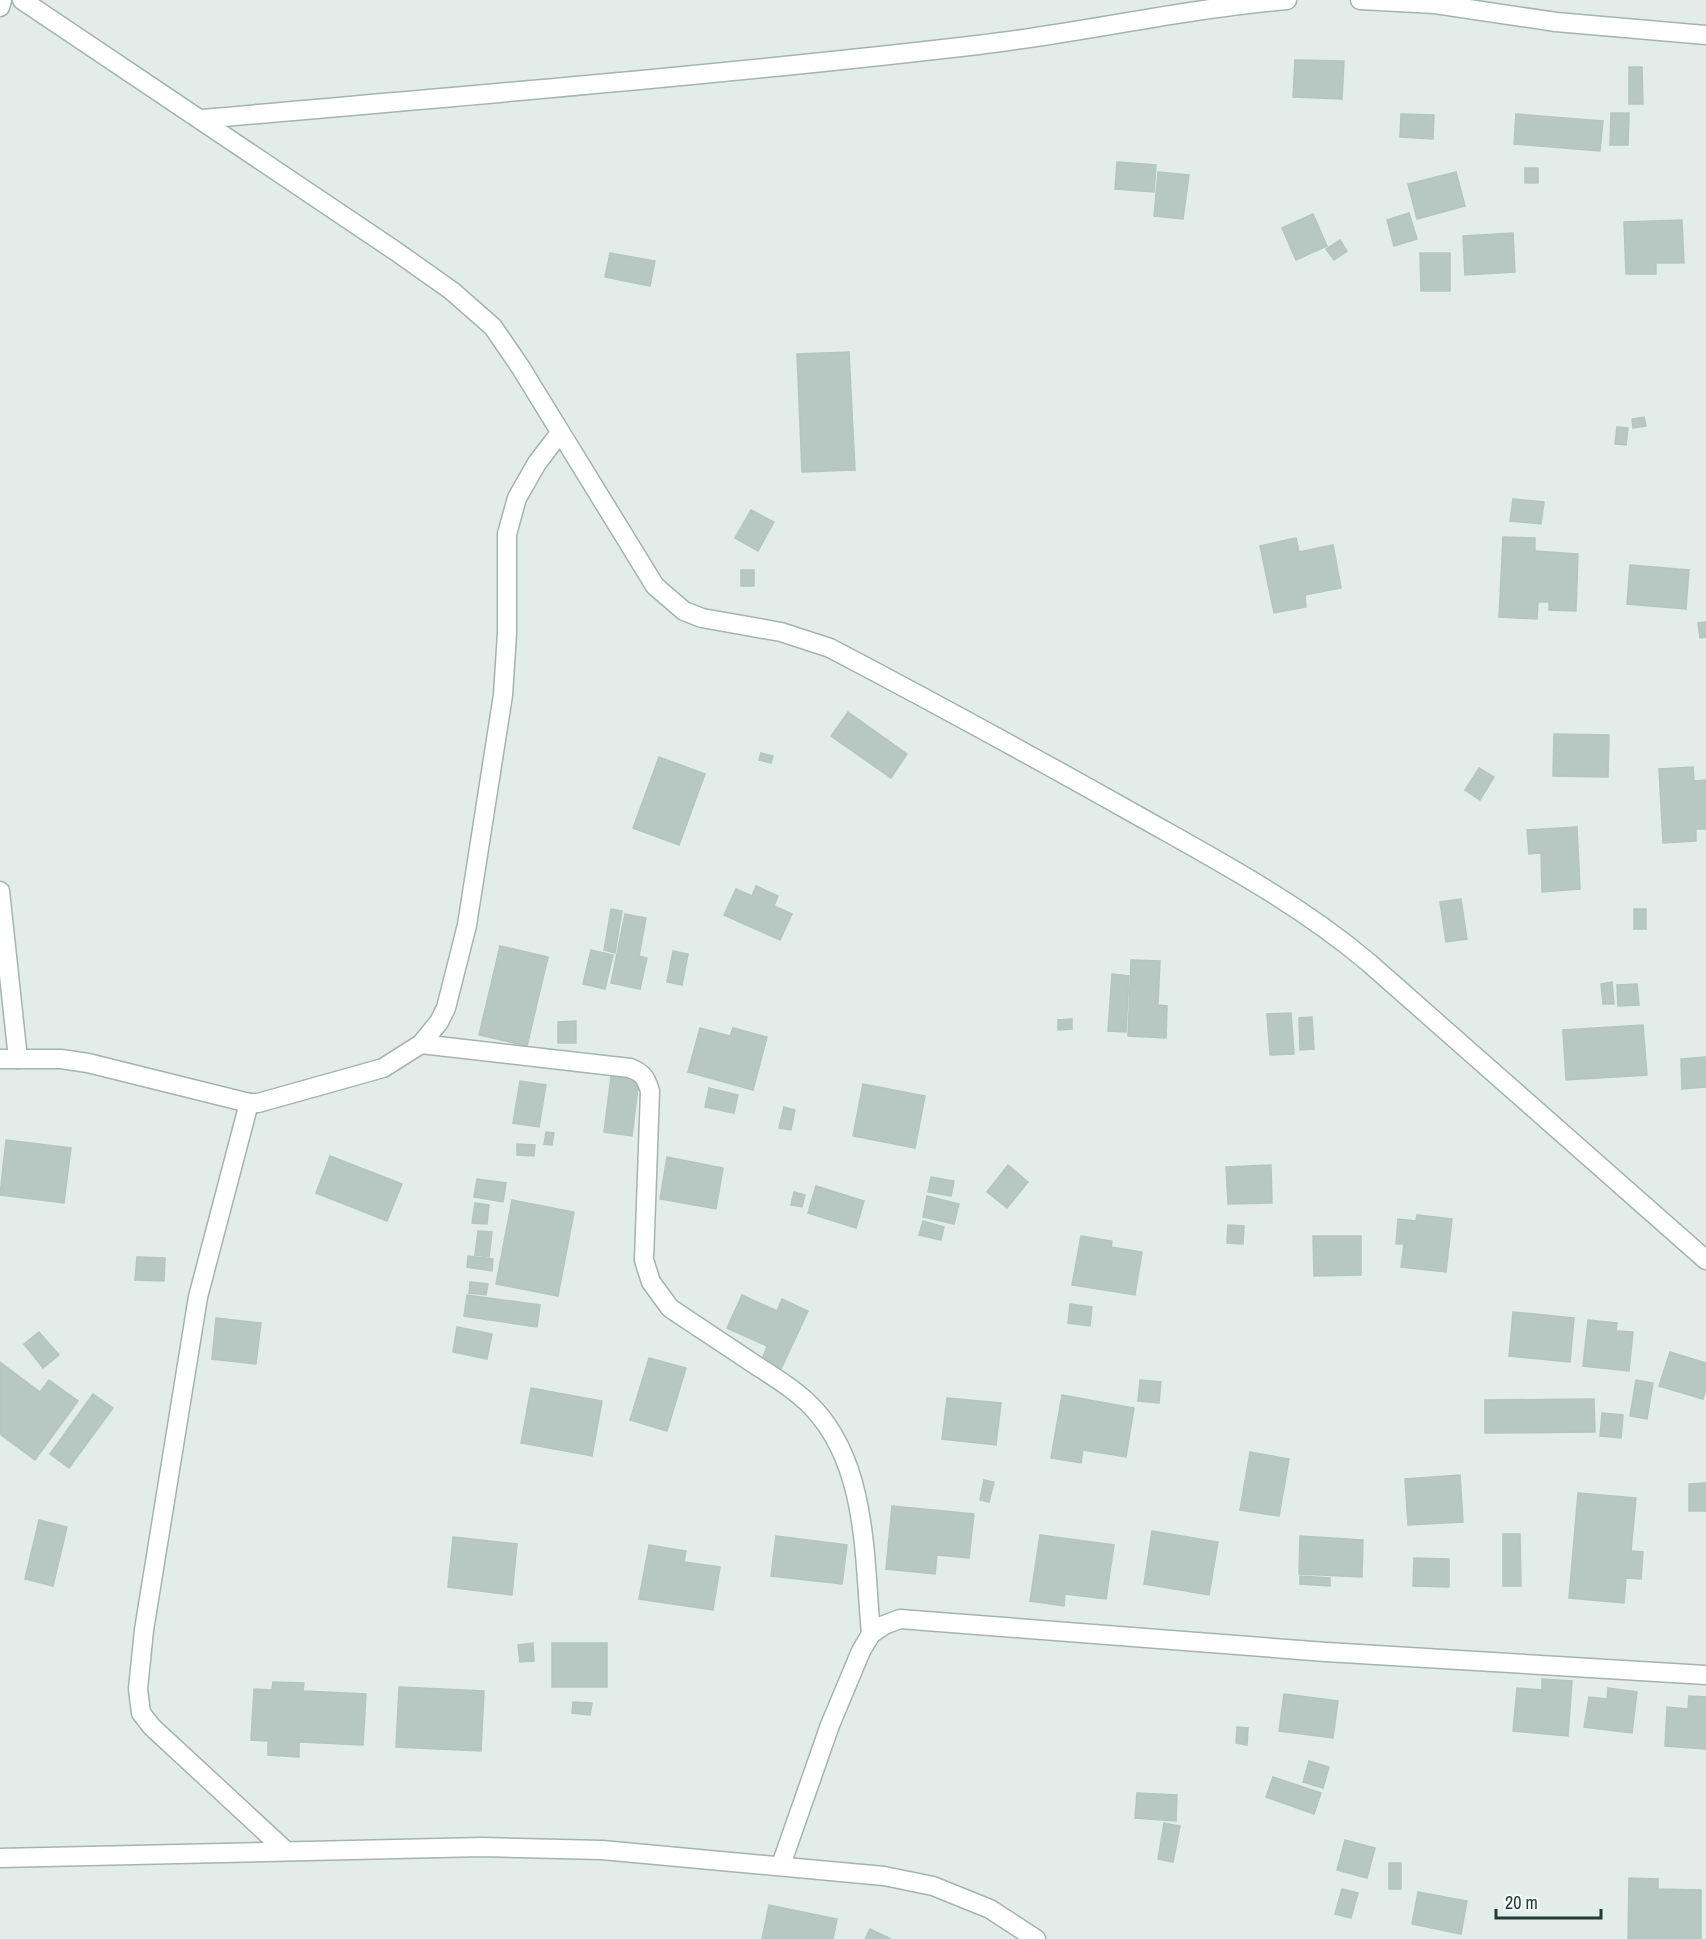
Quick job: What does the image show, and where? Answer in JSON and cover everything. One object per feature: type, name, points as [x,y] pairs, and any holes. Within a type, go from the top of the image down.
[{"type":"street","points":[[0,7],[2,0]]},
{"type":"street","points":[[22,0],[202,119],[452,291],[493,327],[655,586],[684,611],[719,623],[781,632],[831,648],[1130,811],[1296,908],[1333,932],[1368,962],[1706,1260]]},
{"type":"street","points":[[202,119],[841,61],[1011,41],[1235,2],[1287,0]]},
{"type":"street","points":[[1360,0],[1435,4],[1556,22],[1706,35]]},
{"type":"street","points":[[0,891],[9,1059],[61,1059],[88,1062],[249,1103],[267,1102],[371,1073],[395,1062],[421,1044],[439,1022],[446,1008],[467,925],[503,695],[507,633],[507,534],[517,498],[537,463],[561,433]]},
{"type":"street","points":[[421,1044],[630,1068],[640,1072],[647,1080],[650,1091],[643,1221],[646,1271],[659,1296],[670,1308],[794,1390],[814,1408],[834,1435],[849,1467],[856,1493],[871,1634]]},
{"type":"street","points":[[249,1103],[196,1307],[144,1630],[138,1689],[141,1713],[152,1727],[286,1851]]},
{"type":"street","points":[[782,1865],[831,1725],[861,1651],[871,1634],[884,1625],[900,1619],[1326,1652],[1706,1675]]},
{"type":"street","points":[[0,1858],[483,1848],[603,1850],[884,1875],[933,1886],[990,1909],[1036,1939]]},
{"type":"building","points":[[1295,60],[1344,61],[1342,99],[1293,97]]},
{"type":"building","points":[[1629,67],[1642,67],[1643,104],[1629,104]]},
{"type":"building","points":[[1611,113],[1629,113],[1628,145],[1610,145]]},
{"type":"building","points":[[1401,114],[1434,115],[1433,139],[1400,137]]},
{"type":"building","points":[[1516,114],[1603,121],[1600,151],[1514,144]]},
{"type":"building","points":[[1117,162],[1156,165],[1154,192],[1115,189]]},
{"type":"building","points":[[1525,168],[1538,168],[1538,183],[1525,183]]},
{"type":"building","points":[[1158,172],[1189,175],[1183,219],[1154,216]]},
{"type":"building","points":[[1456,172],[1465,206],[1417,219],[1408,184]]},
{"type":"building","points":[[1409,213],[1417,239],[1394,246],[1387,220]]},
{"type":"building","points":[[1313,214],[1327,246],[1296,260],[1282,228]]},
{"type":"building","points":[[1682,220],[1684,263],[1656,263],[1656,274],[1626,274],[1624,222]]},
{"type":"building","points":[[1513,233],[1515,272],[1465,275],[1463,236]]},
{"type":"building","points":[[1340,240],[1347,251],[1334,260],[1326,249]]},
{"type":"building","points":[[610,253],[655,261],[650,286],[605,277]]},
{"type":"building","points":[[1420,253],[1450,253],[1450,291],[1421,291]]},
{"type":"building","points":[[849,352],[855,470],[802,472],[797,354]]},
{"type":"building","points":[[1644,417],[1646,426],[1633,428],[1632,419]]},
{"type":"building","points":[[1617,427],[1628,428],[1626,445],[1615,444]]},
{"type":"building","points":[[1513,499],[1544,502],[1541,524],[1510,521]]},
{"type":"building","points":[[751,510],[774,522],[758,551],[735,538]]},
{"type":"building","points":[[1503,537],[1535,538],[1535,551],[1578,554],[1576,611],[1549,610],[1549,602],[1538,602],[1537,619],[1499,617]]},
{"type":"building","points":[[1296,538],[1299,552],[1333,545],[1341,588],[1305,595],[1306,607],[1274,613],[1260,546]]},
{"type":"building","points":[[1630,565],[1689,570],[1686,609],[1627,604]]},
{"type":"building","points":[[741,570],[754,570],[754,586],[741,586]]},
{"type":"building","points":[[1706,622],[1706,637],[1700,638],[1698,623]]},
{"type":"building","points":[[848,712],[907,754],[891,778],[831,736]]},
{"type":"building","points":[[1554,734],[1609,735],[1608,777],[1553,776]]},
{"type":"building","points":[[761,753],[773,756],[771,763],[759,760]]},
{"type":"building","points":[[659,757],[705,774],[679,845],[633,828]]},
{"type":"building","points":[[1693,767],[1694,781],[1706,780],[1706,829],[1696,829],[1696,841],[1663,843],[1659,769]]},
{"type":"building","points":[[1479,768],[1494,777],[1480,800],[1465,790]]},
{"type":"building","points":[[1577,827],[1580,889],[1542,892],[1541,853],[1529,854],[1527,830]]},
{"type":"building","points":[[756,886],[778,896],[774,906],[792,914],[780,940],[724,915],[736,889],[752,896]]},
{"type":"building","points":[[1461,899],[1467,939],[1446,942],[1440,902]]},
{"type":"building","points":[[611,909],[622,911],[615,953],[604,950]]},
{"type":"building","points":[[1634,909],[1646,909],[1646,929],[1634,929]]},
{"type":"building","points":[[625,914],[646,918],[639,956],[647,958],[640,989],[611,983]]},
{"type":"building","points":[[500,946],[548,957],[527,1046],[479,1035]]},
{"type":"building","points":[[591,950],[613,955],[605,989],[583,984]]},
{"type":"building","points":[[673,951],[688,954],[682,985],[667,982]]},
{"type":"building","points":[[1131,960],[1160,961],[1158,1005],[1167,1006],[1166,1038],[1128,1036]]},
{"type":"building","points":[[1112,974],[1129,976],[1126,1032],[1108,1031]]},
{"type":"building","points":[[1612,982],[1614,1004],[1603,1004],[1601,984]]},
{"type":"building","points":[[1637,984],[1639,1005],[1618,1006],[1617,985]]},
{"type":"building","points":[[1291,1013],[1294,1054],[1270,1055],[1267,1014]]},
{"type":"building","points":[[1312,1017],[1314,1049],[1300,1050],[1299,1018]]},
{"type":"building","points":[[1072,1019],[1072,1029],[1058,1030],[1058,1020]]},
{"type":"building","points":[[576,1021],[576,1043],[558,1043],[558,1022]]},
{"type":"building","points":[[1643,1025],[1647,1075],[1566,1080],[1563,1030]]},
{"type":"building","points":[[700,1028],[730,1036],[733,1028],[767,1037],[753,1090],[688,1072]]},
{"type":"building","points":[[1706,1057],[1706,1087],[1682,1089],[1681,1059]]},
{"type":"building","points":[[611,1076],[639,1080],[632,1136],[604,1132]]},
{"type":"building","points":[[520,1081],[546,1085],[539,1127],[513,1123]]},
{"type":"building","points":[[863,1084],[925,1096],[915,1148],[853,1136]]},
{"type":"building","points":[[709,1088],[738,1095],[734,1113],[705,1107]]},
{"type":"building","points":[[784,1107],[795,1110],[791,1130],[779,1128]]},
{"type":"building","points":[[546,1132],[554,1133],[552,1145],[544,1144]]},
{"type":"building","points":[[6,1140],[71,1148],[64,1203],[0,1195]]},
{"type":"building","points":[[517,1144],[535,1145],[534,1156],[517,1155]]},
{"type":"building","points":[[330,1156],[402,1184],[387,1221],[316,1193]]},
{"type":"building","points":[[667,1157],[723,1168],[716,1209],[660,1199]]},
{"type":"building","points":[[1008,1165],[1028,1182],[1007,1208],[987,1192]]},
{"type":"building","points":[[1271,1165],[1272,1203],[1228,1204],[1226,1167]]},
{"type":"building","points":[[931,1177],[954,1181],[951,1196],[928,1192]]},
{"type":"building","points":[[477,1179],[506,1183],[503,1202],[474,1197]]},
{"type":"building","points":[[816,1186],[864,1201],[856,1228],[808,1213]]},
{"type":"building","points":[[794,1192],[805,1195],[802,1207],[791,1205]]},
{"type":"building","points":[[927,1196],[959,1204],[954,1224],[923,1217]]},
{"type":"building","points":[[512,1200],[574,1212],[558,1296],[496,1284]]},
{"type":"building","points":[[475,1203],[489,1205],[487,1224],[472,1223]]},
{"type":"building","points":[[1417,1215],[1452,1219],[1446,1272],[1401,1267],[1404,1244],[1396,1244],[1398,1219],[1416,1221]]},
{"type":"building","points":[[923,1221],[944,1227],[941,1240],[919,1235]]},
{"type":"building","points":[[1228,1225],[1244,1226],[1243,1244],[1227,1243]]},
{"type":"building","points":[[478,1231],[492,1232],[489,1257],[475,1255]]},
{"type":"building","points":[[1081,1236],[1112,1241],[1111,1247],[1142,1252],[1135,1295],[1072,1285]]},
{"type":"building","points":[[1313,1236],[1361,1236],[1361,1275],[1314,1276]]},
{"type":"building","points":[[468,1256],[493,1259],[492,1271],[467,1267]]},
{"type":"building","points":[[137,1257],[165,1258],[164,1281],[135,1280]]},
{"type":"building","points":[[470,1282],[488,1284],[486,1295],[469,1293]]},
{"type":"building","points":[[467,1295],[540,1305],[537,1327],[464,1316]]},
{"type":"building","points":[[742,1295],[777,1311],[782,1299],[808,1311],[781,1369],[762,1360],[767,1346],[727,1328]]},
{"type":"building","points":[[1070,1304],[1092,1307],[1090,1326],[1068,1323]]},
{"type":"building","points":[[1513,1312],[1574,1318],[1570,1362],[1509,1356]]},
{"type":"building","points":[[216,1318],[261,1323],[256,1364],[212,1359]]},
{"type":"building","points":[[1588,1320],[1617,1323],[1616,1331],[1633,1332],[1629,1371],[1583,1366]]},
{"type":"building","points":[[457,1327],[492,1334],[487,1359],[453,1352]]},
{"type":"building","points":[[39,1332],[59,1355],[43,1368],[24,1344]]},
{"type":"building","points":[[1670,1352],[1706,1363],[1706,1388],[1703,1399],[1659,1386]]},
{"type":"building","points":[[649,1358],[686,1368],[667,1431],[630,1420]]},
{"type":"building","points":[[0,1362],[40,1392],[49,1380],[78,1401],[35,1460],[0,1434]]},
{"type":"building","points":[[1140,1380],[1161,1382],[1159,1403],[1138,1401]]},
{"type":"building","points":[[1636,1380],[1653,1383],[1647,1419],[1630,1416]]},
{"type":"building","points":[[531,1388],[602,1401],[592,1456],[521,1443]]},
{"type":"building","points":[[93,1394],[113,1408],[69,1468],[50,1454]]},
{"type":"building","points":[[1062,1395],[1134,1408],[1126,1457],[1083,1450],[1081,1463],[1051,1458]]},
{"type":"building","points":[[947,1398],[1001,1403],[996,1445],[942,1439]]},
{"type":"building","points":[[1594,1399],[1595,1432],[1485,1433],[1485,1400]]},
{"type":"building","points":[[1602,1413],[1623,1415],[1621,1438],[1600,1436]]},
{"type":"building","points":[[1250,1452],[1289,1459],[1279,1516],[1240,1510]]},
{"type":"building","points":[[1460,1475],[1463,1522],[1408,1525],[1405,1479]]},
{"type":"building","points":[[984,1480],[994,1482],[989,1502],[980,1500]]},
{"type":"building","points":[[1706,1483],[1706,1511],[1689,1511],[1689,1484]]},
{"type":"building","points":[[1578,1493],[1636,1498],[1631,1551],[1643,1552],[1641,1579],[1626,1578],[1624,1603],[1569,1598]]},
{"type":"building","points":[[892,1506],[974,1514],[969,1558],[937,1555],[935,1574],[886,1569]]},
{"type":"building","points":[[39,1520],[67,1527],[53,1586],[25,1579]]},
{"type":"building","points":[[1152,1531],[1218,1542],[1209,1595],[1144,1584]]},
{"type":"building","points":[[1503,1534],[1520,1534],[1521,1586],[1503,1586]]},
{"type":"building","points":[[1040,1535],[1114,1545],[1106,1599],[1065,1594],[1064,1606],[1030,1601]]},
{"type":"building","points":[[776,1536],[847,1545],[842,1584],[771,1576]]},
{"type":"building","points":[[1300,1536],[1363,1540],[1362,1577],[1299,1574]]},
{"type":"building","points":[[453,1537],[517,1544],[512,1595],[448,1587]]},
{"type":"building","points":[[649,1545],[686,1551],[684,1562],[720,1567],[713,1610],[639,1599]]},
{"type":"building","points":[[1414,1558],[1449,1559],[1449,1587],[1413,1586]]},
{"type":"building","points":[[1300,1576],[1330,1578],[1330,1586],[1300,1584]]},
{"type":"building","points":[[533,1643],[534,1661],[520,1662],[518,1645]]},
{"type":"building","points":[[552,1643],[607,1643],[607,1687],[552,1687]]},
{"type":"building","points":[[1542,1679],[1572,1681],[1568,1736],[1513,1731],[1517,1688],[1542,1690]]},
{"type":"building","points":[[273,1682],[304,1683],[303,1691],[366,1694],[363,1745],[299,1742],[299,1757],[268,1755],[268,1741],[251,1740],[254,1689],[272,1690]]},
{"type":"building","points":[[399,1687],[484,1691],[481,1751],[396,1747]]},
{"type":"building","points":[[1608,1688],[1637,1692],[1632,1733],[1584,1727],[1589,1697],[1607,1699]]},
{"type":"building","points":[[1284,1694],[1338,1701],[1333,1738],[1279,1731]]},
{"type":"building","points":[[1689,1696],[1706,1697],[1706,1749],[1665,1746],[1667,1707],[1688,1709]]},
{"type":"building","points":[[573,1702],[592,1703],[590,1715],[572,1713]]},
{"type":"building","points":[[1237,1727],[1248,1728],[1247,1745],[1236,1743]]},
{"type":"building","points":[[1309,1761],[1329,1767],[1323,1788],[1303,1782]]},
{"type":"building","points":[[1273,1777],[1321,1793],[1314,1814],[1266,1797]]},
{"type":"building","points":[[1137,1793],[1177,1795],[1176,1821],[1135,1818]]},
{"type":"building","points":[[1164,1823],[1180,1826],[1173,1862],[1158,1859]]},
{"type":"building","points":[[1345,1840],[1375,1848],[1367,1878],[1337,1870]]},
{"type":"building","points":[[1389,1863],[1401,1863],[1401,1889],[1389,1889]]},
{"type":"building","points":[[1629,1878],[1658,1879],[1658,1889],[1701,1890],[1701,1939],[1628,1939]]},
{"type":"building","points":[[1342,1889],[1358,1893],[1351,1918],[1335,1914]]},
{"type":"building","points":[[1418,1892],[1467,1901],[1461,1934],[1412,1924]]},
{"type":"building","points":[[769,1905],[837,1919],[833,1939],[762,1939]]},
{"type":"building","points":[[870,1929],[891,1939],[865,1939]]}]
